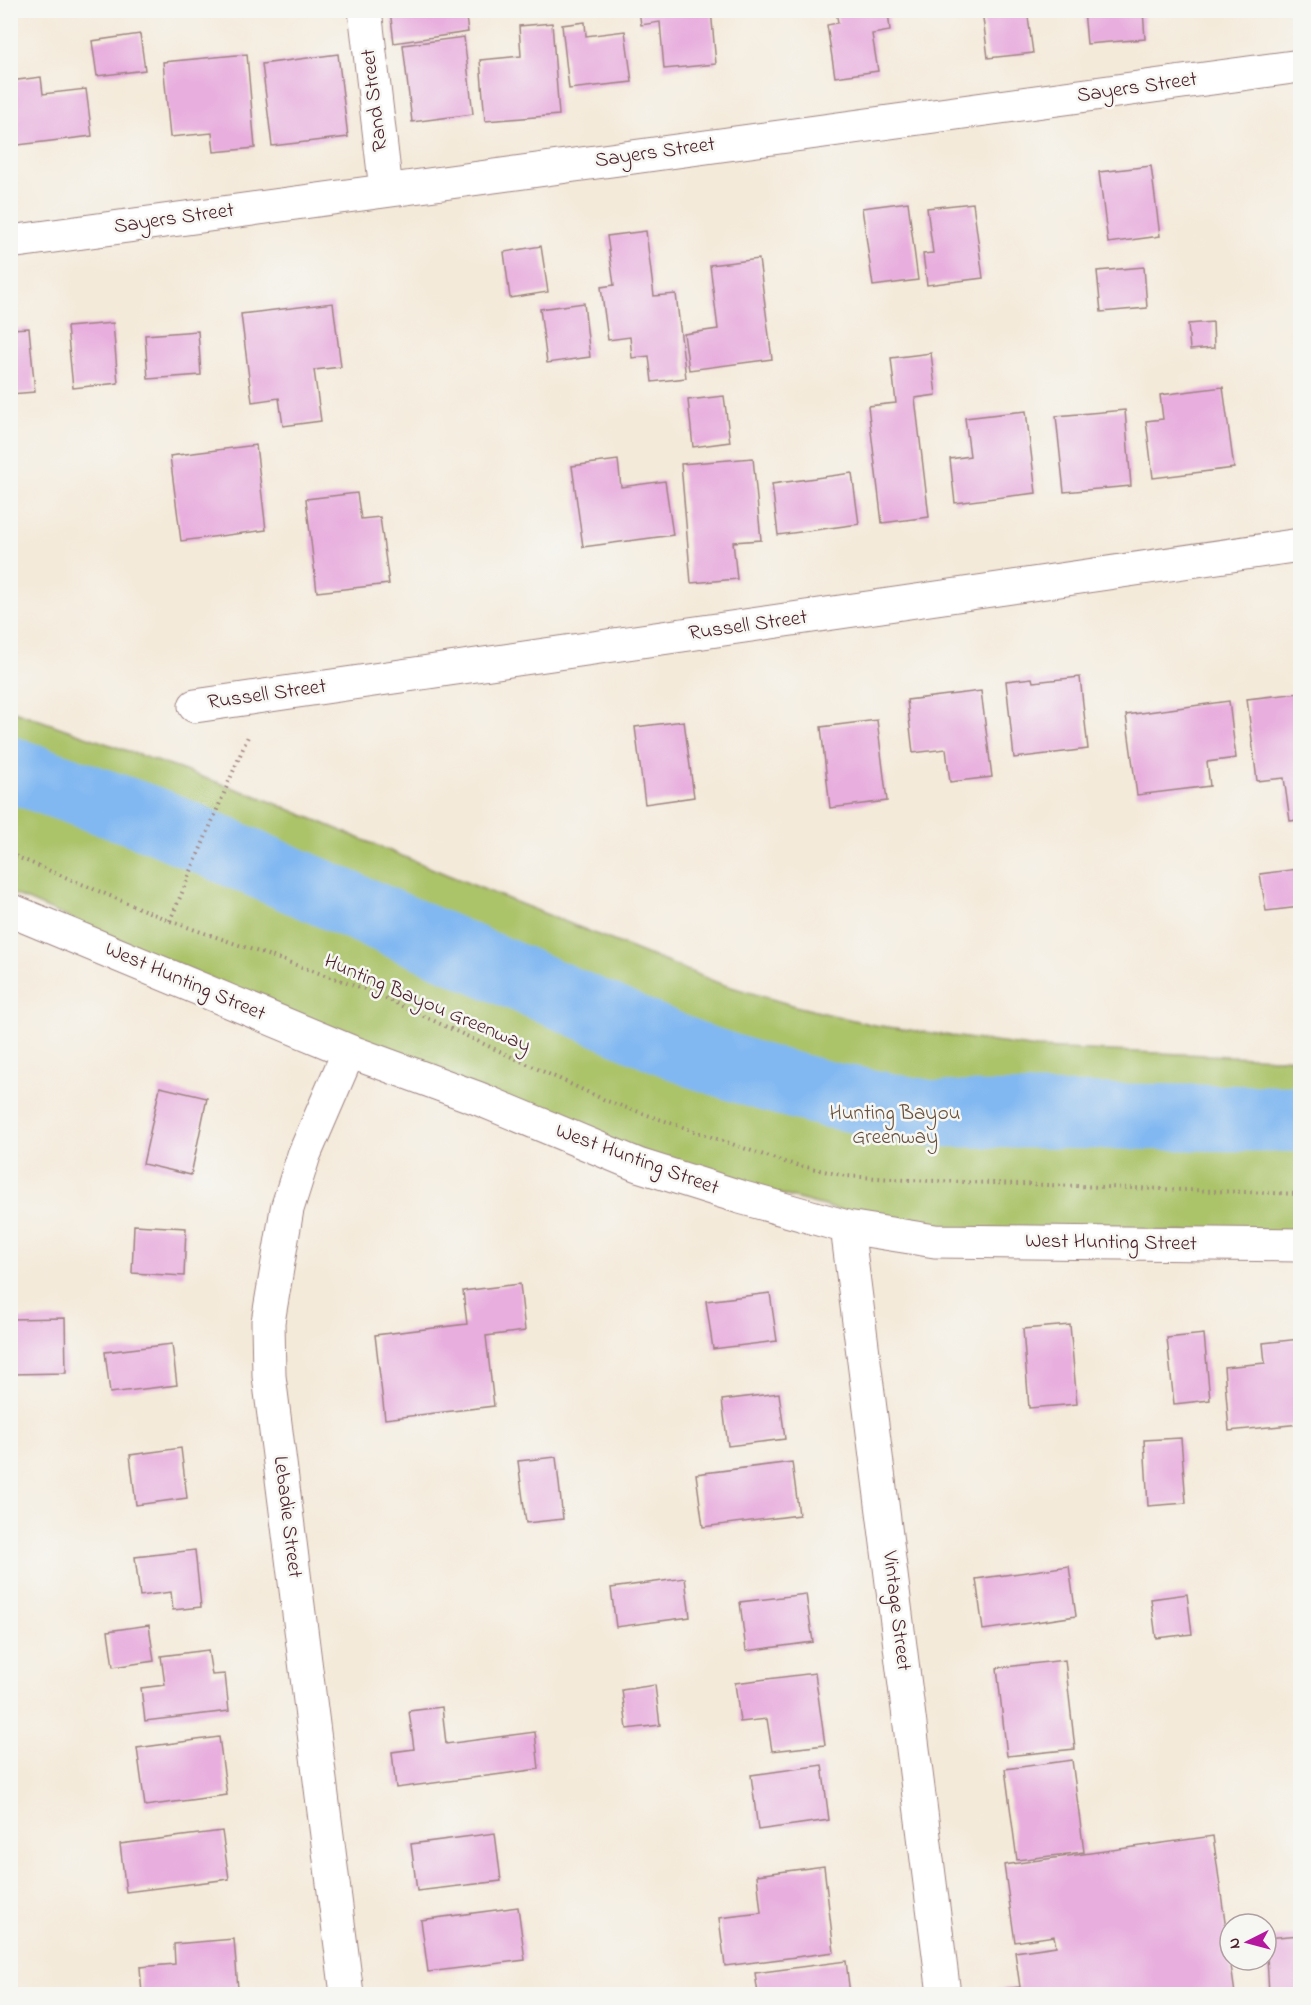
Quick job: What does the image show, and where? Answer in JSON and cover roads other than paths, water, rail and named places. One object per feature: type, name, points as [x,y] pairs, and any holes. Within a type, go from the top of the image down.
[{"type":"street","name":"Rand Street","points":[[365,10],[386,189]]},
{"type":"street","name":"Sayers Street","points":[[10,242],[1300,66]]},
{"type":"street","name":"Russell Street","points":[[195,705],[1300,545]]},
{"type":"street","name":"West Hunting Street","points":[[10,910],[350,1051],[477,1098],[638,1165],[847,1227],[935,1241],[1300,1245]]},
{"type":"street","name":"Lebadie Street","points":[[347,1995],[269,1376],[268,1322],[287,1209],[304,1155],[350,1051]]},
{"type":"street","name":"Vintage Street","points":[[847,1227],[944,1995]]},
{"type":"waterway","points":[[10,769],[157,821],[698,1056],[761,1077],[829,1095],[934,1114],[1300,1119]]},
{"type":"park label","name":"Hunting Bayou Greenway","points":[[895,1126]]}]
